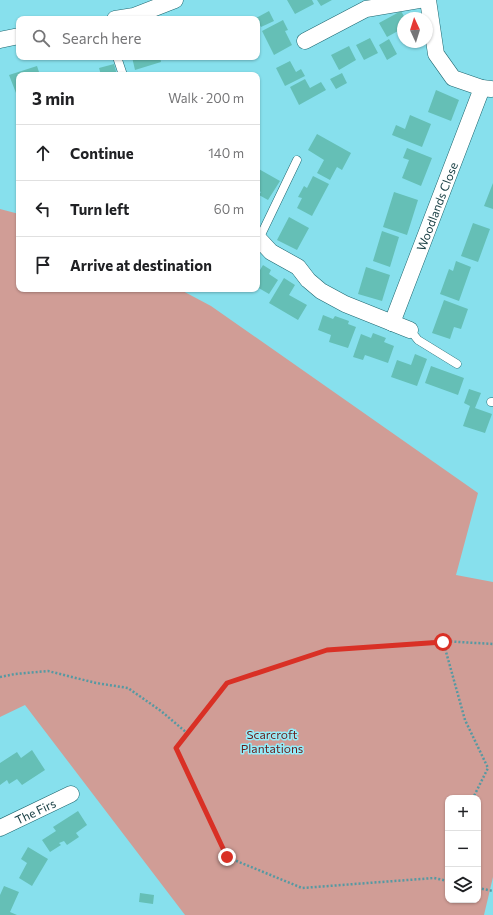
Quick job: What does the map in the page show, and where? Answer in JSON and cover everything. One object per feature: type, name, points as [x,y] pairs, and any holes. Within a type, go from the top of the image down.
[{"type":"street","points":[[134,16],[175,0]]},
{"type":"street","points":[[305,41],[366,9],[419,0]]},
{"type":"street","points":[[428,0],[436,54],[453,78],[487,88]]},
{"type":"street","points":[[0,40],[16,37]]},
{"type":"street","name":"Woodlands Close","points":[[392,323],[487,88]]},
{"type":"street","points":[[260,240],[271,252],[298,267],[308,280],[321,291],[345,304],[410,330]]},
{"type":"street","name":"The Firs","points":[[0,828],[71,794]]},
{"type":"lane","points":[[118,60],[122,72]]},
{"type":"lane","points":[[260,234],[297,160]]},
{"type":"lane","points":[[410,330],[418,340],[457,364]]},
{"type":"path","points":[[445,880],[434,878],[400,880],[365,885],[302,888],[227,857],[176,748],[227,683],[327,650],[443,642],[493,644]]},
{"type":"path","points":[[443,642],[465,720],[488,768],[474,795]]},
{"type":"path","points":[[0,677],[48,671],[96,683],[128,688],[161,711],[187,733]]},
{"type":"path","points":[[481,889],[493,891]]},
{"type":"green space","name":"Scarcroft Plantations","points":[[0,209],[16,213],[16,292],[185,292],[211,306],[478,493],[456,575],[493,582],[493,877],[484,915],[185,915],[25,705],[0,717]]},
{"type":"building","points":[[287,0],[312,0],[314,4],[295,14]]},
{"type":"building","points":[[317,0],[332,0],[321,6]]},
{"type":"building","points":[[269,11],[274,21],[261,27],[260,16]]},
{"type":"building","points":[[397,13],[397,32],[387,37],[379,23]]},
{"type":"building","points":[[283,20],[288,30],[285,31],[292,45],[274,55],[262,31]]},
{"type":"building","points":[[370,38],[378,53],[364,60],[356,45]]},
{"type":"building","points":[[389,39],[397,54],[387,60],[379,45]]},
{"type":"building","points":[[349,46],[356,60],[339,70],[331,55]]},
{"type":"building","points":[[133,60],[161,60],[161,62],[135,70]]},
{"type":"building","points":[[290,61],[296,72],[301,69],[305,76],[285,86],[276,68]]},
{"type":"building","points":[[114,64],[116,72],[100,72],[99,68]]},
{"type":"building","points":[[37,66],[39,72],[18,72]]},
{"type":"building","points":[[16,73],[16,93],[9,75]]},
{"type":"building","points":[[342,73],[347,83],[336,89],[330,79]]},
{"type":"building","points":[[305,79],[310,88],[321,82],[326,90],[299,105],[290,87]]},
{"type":"building","points":[[436,90],[459,100],[451,121],[428,112]]},
{"type":"building","points":[[410,115],[431,124],[422,147],[392,135],[396,125],[405,129]]},
{"type":"building","points":[[317,134],[351,153],[342,170],[337,167],[330,180],[317,173],[324,160],[308,150]]},
{"type":"building","points":[[407,148],[432,158],[421,186],[402,178],[409,160],[403,158]]},
{"type":"building","points":[[260,170],[280,181],[268,200],[260,196]]},
{"type":"building","points":[[313,176],[329,184],[312,216],[297,208],[302,198],[298,197],[304,186],[307,188]]},
{"type":"building","points":[[493,183],[493,209],[484,206]]},
{"type":"building","points":[[394,192],[418,200],[407,235],[383,227]]},
{"type":"building","points":[[289,217],[309,228],[297,250],[277,240]]},
{"type":"building","points":[[473,223],[490,229],[478,262],[461,256]]},
{"type":"building","points":[[382,231],[399,237],[390,267],[373,261]]},
{"type":"building","points":[[456,261],[471,267],[459,301],[440,294],[449,269],[453,271]]},
{"type":"building","points":[[263,265],[271,270],[269,274],[278,280],[269,294],[260,289],[260,270]]},
{"type":"building","points":[[366,267],[390,275],[382,301],[358,294]]},
{"type":"building","points":[[284,278],[295,285],[289,295],[307,305],[298,320],[269,303]]},
{"type":"building","points":[[444,300],[468,309],[461,329],[454,327],[450,339],[432,333]]},
{"type":"building","points":[[323,315],[333,319],[335,316],[349,321],[348,324],[356,327],[348,348],[329,342],[331,335],[318,330]]},
{"type":"building","points":[[373,333],[386,338],[384,342],[394,346],[388,363],[365,355],[363,360],[353,357],[361,334],[371,338]]},
{"type":"building","points":[[415,354],[427,359],[417,386],[391,377],[397,360],[411,365]]},
{"type":"building","points":[[431,366],[464,378],[458,395],[425,383]]},
{"type":"building","points":[[469,389],[481,393],[475,408],[492,414],[485,433],[463,426],[470,406],[464,403]]},
{"type":"building","points":[[32,750],[45,770],[22,785],[17,779],[9,784],[7,780],[0,785],[0,763],[17,752],[21,758]]},
{"type":"building","points":[[78,811],[87,825],[76,833],[79,837],[67,845],[64,841],[59,843],[61,845],[50,852],[42,840],[56,831],[53,827]]},
{"type":"building","points":[[28,847],[48,859],[32,886],[19,878],[27,863],[21,859]]},
{"type":"building","points":[[4,886],[19,892],[10,912],[17,915],[0,915],[0,895]]},
{"type":"building","points":[[140,893],[154,895],[153,904],[139,902]]},
{"type":"route","points":[[227,857],[176,748],[227,683],[327,650],[443,642]]}]
